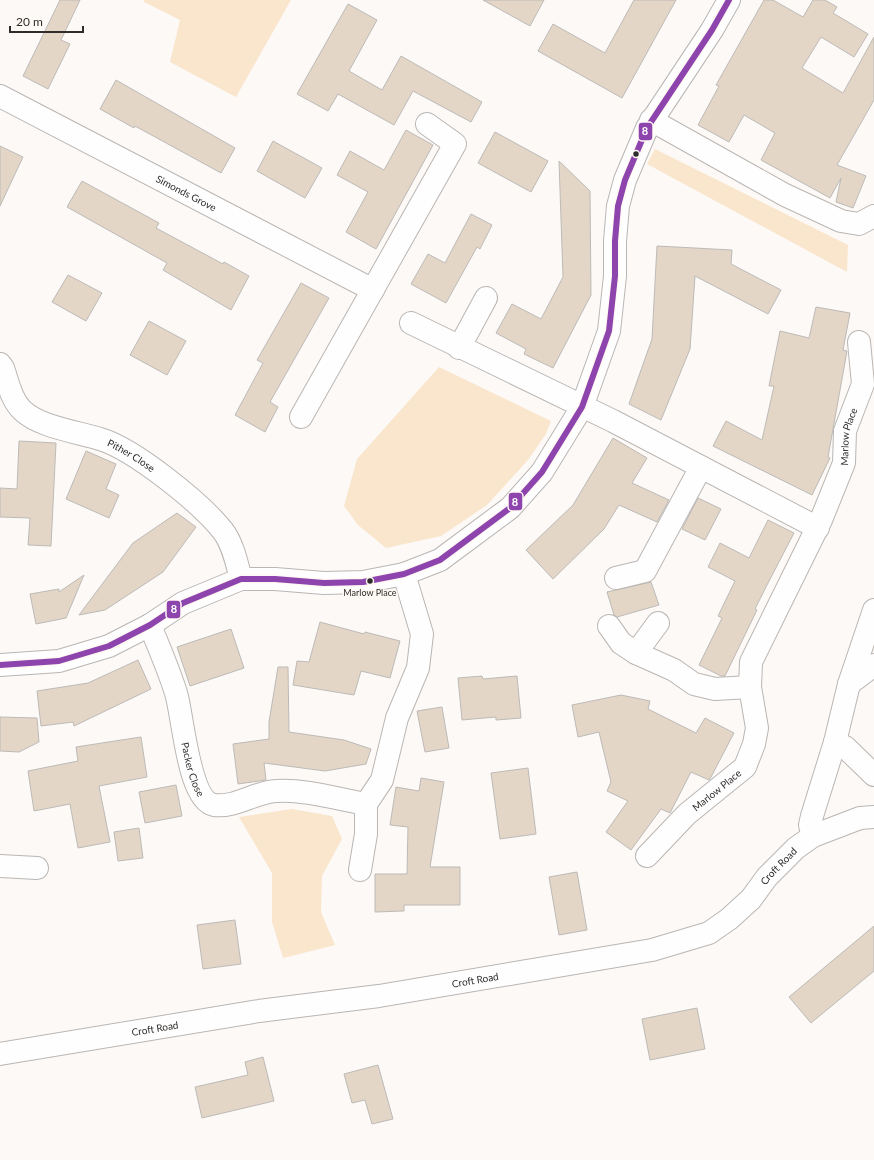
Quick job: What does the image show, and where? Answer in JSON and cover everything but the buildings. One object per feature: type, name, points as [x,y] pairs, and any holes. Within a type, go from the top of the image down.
[{"type":"street","points":[[0,664],[59,661],[109,646],[150,625],[183,603],[241,579],[275,579],[332,583],[363,582],[404,574],[440,560],[510,508],[542,472],[582,407],[609,331],[618,206],[625,180],[652,120],[712,30],[729,0]]},
{"type":"street","name":"Simonds Grove","points":[[0,96],[373,290]]},
{"type":"street","points":[[652,120],[785,195],[841,221],[858,224],[874,216]]},
{"type":"street","points":[[301,417],[455,144],[426,124]]},
{"type":"street","points":[[459,348],[486,298]]},
{"type":"street","points":[[411,323],[459,348],[613,421],[818,528]]},
{"type":"street","name":"Marlow Place","points":[[647,856],[687,814],[745,767],[754,744],[757,728],[750,687],[751,662],[818,528],[844,463],[845,431],[863,384],[859,342]]},
{"type":"street","name":"Pither Close","points":[[0,364],[3,368],[11,394],[23,412],[48,426],[101,439],[127,452],[153,469],[196,504],[224,532],[236,559],[241,579]]},
{"type":"street","points":[[616,578],[645,571],[701,467]]},
{"type":"street","points":[[360,870],[366,834],[366,804],[382,780],[397,718],[418,668],[422,634],[404,574]]},
{"type":"street","points":[[813,836],[810,825],[812,816],[835,742],[848,684],[874,610]]},
{"type":"street","points":[[636,653],[658,623]]},
{"type":"street","name":"Packer Close","points":[[150,625],[177,695],[193,777],[202,796],[212,805],[227,804],[275,791],[306,793],[366,804]]},
{"type":"street","points":[[609,626],[621,643],[636,653],[674,670],[694,684],[714,689],[750,687]]},
{"type":"street","points":[[848,684],[874,665]]},
{"type":"street","points":[[835,742],[845,747],[874,775]]},
{"type":"street","name":"Croft Road","points":[[0,1054],[259,1011],[379,996],[652,950],[709,933],[729,919],[751,899],[767,877],[796,848],[813,836],[860,818],[874,817]]},
{"type":"street","points":[[0,866],[37,868]]},
{"type":"shaded area","points":[[144,0],[291,0],[236,97],[170,62],[180,20],[144,2]]},
{"type":"shaded area","points":[[655,149],[848,245],[847,272],[647,164]]},
{"type":"shaded area","points":[[439,367],[551,421],[546,434],[528,460],[487,505],[441,536],[386,548],[358,525],[344,506],[357,459]]},
{"type":"shaded area","points":[[292,809],[332,816],[342,839],[322,876],[321,912],[335,945],[283,958],[272,922],[272,873],[239,817]]},
{"type":"transit line","name":"8","points":[[0,665],[59,661],[109,646],[150,625],[183,603],[241,579],[275,579],[324,583],[363,582],[404,574],[440,560],[510,508],[542,472],[582,407],[609,331],[615,276],[615,241],[618,206],[625,180],[647,128],[712,30],[729,0]]},
{"type":"place","name":"Marlow Place","points":[[370,581]]}]
